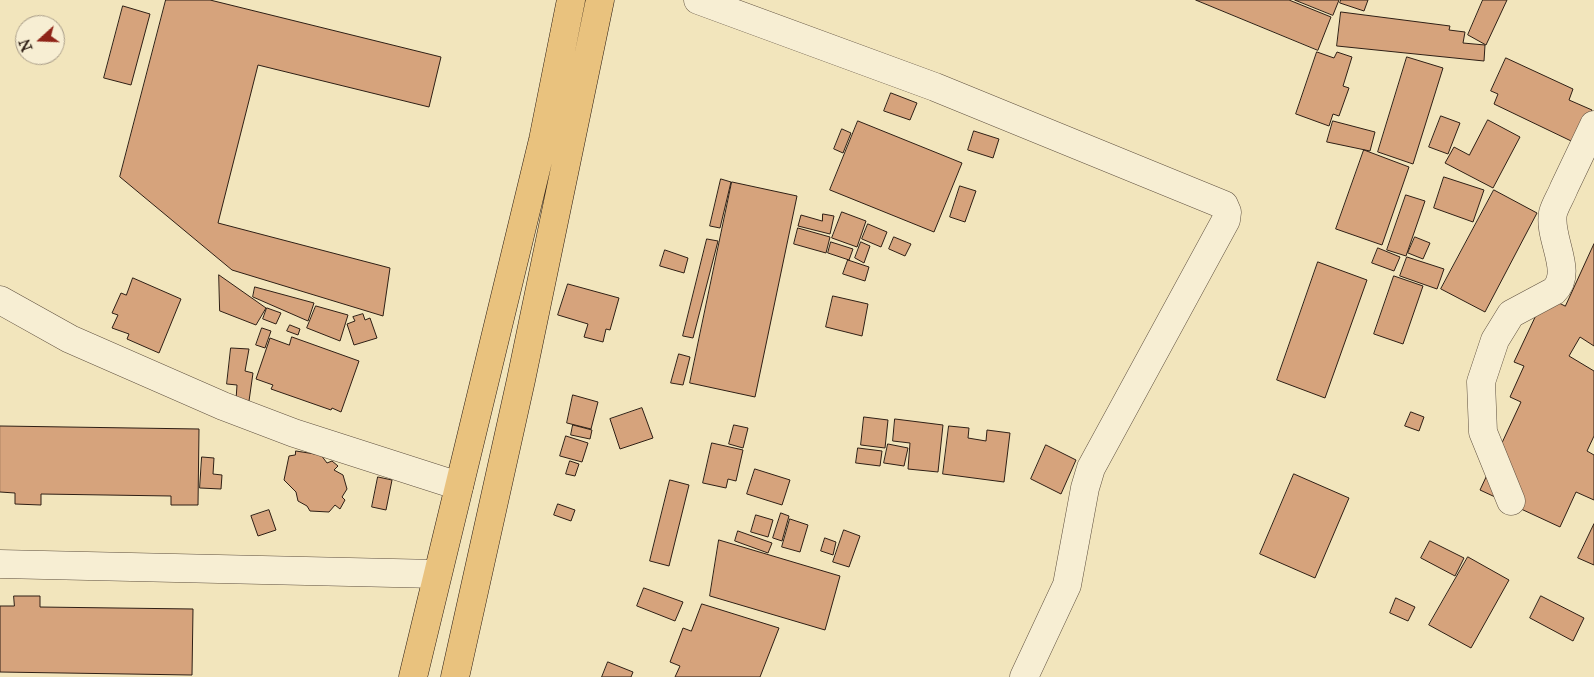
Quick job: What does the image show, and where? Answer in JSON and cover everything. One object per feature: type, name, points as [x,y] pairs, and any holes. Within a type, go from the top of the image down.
[{"type":"main road","points":[[413,677],[543,140],[571,0]]},
{"type":"main road","points":[[455,677],[522,380],[600,0]]},
{"type":"street","points":[[698,0],[935,86],[1224,205],[1227,212],[1226,220],[1091,468],[1067,584],[1024,677]]},
{"type":"street","points":[[1511,501],[1483,432],[1481,382],[1494,340],[1511,314],[1554,291],[1559,286],[1562,279],[1560,261],[1553,238],[1553,213],[1594,125]]},
{"type":"street","points":[[0,300],[70,339],[223,406],[294,433],[459,486]]},
{"type":"street","points":[[0,564],[437,574]]},
{"type":"building","points":[[166,0],[210,0],[441,57],[429,107],[258,65],[218,223],[390,268],[383,316],[232,270],[120,177]]},
{"type":"building","points":[[1196,0],[1289,0],[1331,17],[1318,50]]},
{"type":"building","points":[[1295,0],[1339,0],[1333,15]]},
{"type":"building","points":[[1341,0],[1368,0],[1364,11],[1340,3]]},
{"type":"building","points":[[1483,0],[1507,0],[1486,45],[1468,35]]},
{"type":"building","points":[[123,6],[150,14],[131,85],[104,78]]},
{"type":"building","points":[[1341,12],[1450,26],[1449,30],[1465,32],[1463,43],[1485,45],[1484,61],[1337,46]]},
{"type":"building","points":[[1317,52],[1334,58],[1337,52],[1352,57],[1343,86],[1349,88],[1339,116],[1333,114],[1329,126],[1296,114]]},
{"type":"building","points":[[1407,57],[1443,68],[1413,164],[1378,152]]},
{"type":"building","points":[[1506,58],[1573,89],[1569,100],[1592,110],[1584,126],[1592,151],[1494,104],[1498,94],[1491,91]]},
{"type":"building","points":[[891,93],[917,103],[910,120],[884,111]]},
{"type":"building","points":[[1441,116],[1460,123],[1448,154],[1429,147]]},
{"type":"building","points":[[1488,120],[1520,137],[1493,188],[1445,163],[1454,147],[1469,155]]},
{"type":"building","points":[[858,121],[962,163],[934,232],[830,190]]},
{"type":"building","points":[[1333,121],[1375,132],[1370,151],[1327,142]]},
{"type":"building","points":[[842,129],[851,133],[843,153],[834,149]]},
{"type":"building","points":[[974,131],[999,139],[993,158],[968,150]]},
{"type":"building","points":[[1364,150],[1409,167],[1382,245],[1336,229]]},
{"type":"building","points":[[1444,177],[1484,190],[1473,222],[1434,208]]},
{"type":"building","points":[[721,179],[731,182],[720,228],[710,226]]},
{"type":"building","points":[[732,182],[797,196],[755,397],[690,383]]},
{"type":"building","points":[[960,186],[976,191],[965,222],[950,217]]},
{"type":"building","points":[[1494,190],[1537,213],[1485,312],[1441,289]]},
{"type":"building","points":[[1406,195],[1425,201],[1406,256],[1387,250]]},
{"type":"building","points":[[842,212],[866,221],[857,247],[832,238]]},
{"type":"building","points":[[823,214],[834,216],[830,234],[798,226],[801,215],[822,221]]},
{"type":"building","points":[[868,224],[887,232],[881,247],[862,239]]},
{"type":"building","points":[[798,228],[830,237],[826,253],[794,244]]},
{"type":"building","points":[[894,237],[911,244],[905,256],[889,249]]},
{"type":"building","points":[[1415,237],[1430,243],[1423,259],[1408,253]]},
{"type":"building","points":[[707,239],[718,241],[693,338],[683,336]]},
{"type":"building","points":[[831,242],[853,249],[849,260],[828,253]]},
{"type":"building","points":[[861,242],[870,246],[864,263],[855,258]]},
{"type":"building","points":[[1594,244],[1594,346],[1580,337],[1569,356],[1594,371],[1594,436],[1587,451],[1594,455],[1594,500],[1576,492],[1560,527],[1480,490],[1521,402],[1510,397],[1524,366],[1514,362],[1545,296],[1565,306]]},
{"type":"building","points":[[1378,248],[1400,257],[1394,271],[1372,263]]},
{"type":"building","points":[[665,250],[688,258],[684,273],[660,266]]},
{"type":"building","points":[[1407,257],[1444,269],[1437,289],[1400,276]]},
{"type":"building","points":[[848,260],[869,267],[865,281],[843,274]]},
{"type":"building","points":[[1318,262],[1367,280],[1325,398],[1277,380]]},
{"type":"building","points":[[219,275],[266,308],[256,325],[220,311]]},
{"type":"building","points":[[1394,276],[1423,286],[1403,344],[1374,334]]},
{"type":"building","points":[[133,278],[181,299],[159,353],[127,339],[129,334],[112,328],[118,315],[112,313],[121,293],[126,295]]},
{"type":"building","points":[[568,284],[619,298],[610,330],[606,329],[603,342],[584,337],[588,324],[558,315]]},
{"type":"building","points":[[255,287],[314,303],[308,321],[253,297]]},
{"type":"building","points":[[833,296],[868,304],[862,336],[826,327]]},
{"type":"building","points":[[316,306],[348,315],[340,341],[307,328]]},
{"type":"building","points":[[267,308],[281,313],[276,324],[263,319]]},
{"type":"building","points":[[363,314],[365,320],[370,318],[377,338],[354,345],[347,324],[355,321],[353,317]]},
{"type":"building","points":[[290,325],[300,329],[298,335],[287,331]]},
{"type":"building","points":[[262,328],[271,331],[265,348],[256,345]]},
{"type":"building","points":[[292,337],[359,361],[341,412],[271,389],[273,385],[256,379],[270,338],[289,345]]},
{"type":"building","points":[[231,348],[249,349],[245,371],[253,373],[249,401],[236,400],[237,385],[227,384]]},
{"type":"building","points":[[679,354],[690,357],[683,385],[671,383]]},
{"type":"building","points":[[573,395],[598,402],[591,429],[567,423]]},
{"type":"building","points":[[642,408],[653,438],[620,449],[610,419]]},
{"type":"building","points":[[1411,412],[1424,417],[1419,431],[1405,426]]},
{"type":"building","points":[[864,417],[888,420],[885,448],[861,445]]},
{"type":"building","points":[[895,419],[943,425],[938,472],[908,469],[910,443],[893,441]]},
{"type":"building","points":[[573,425],[592,430],[590,439],[571,435]]},
{"type":"building","points":[[734,425],[748,428],[743,448],[729,444]]},
{"type":"building","points":[[0,426],[199,429],[198,505],[171,505],[171,496],[41,494],[41,505],[15,504],[15,493],[0,492]]},
{"type":"building","points":[[949,426],[969,428],[968,438],[986,441],[987,430],[1010,433],[1004,482],[943,474]]},
{"type":"building","points":[[566,436],[588,443],[582,462],[560,456]]},
{"type":"building","points":[[712,443],[743,450],[736,481],[728,479],[726,488],[703,483]]},
{"type":"building","points":[[888,444],[908,448],[904,466],[884,463]]},
{"type":"building","points":[[1046,445],[1076,460],[1061,494],[1031,479]]},
{"type":"building","points":[[858,448],[882,451],[880,466],[856,463]]},
{"type":"building","points":[[296,451],[321,455],[327,463],[332,461],[338,466],[334,470],[343,475],[347,489],[342,497],[345,500],[340,509],[335,505],[329,512],[310,511],[307,506],[298,501],[296,492],[284,480],[289,456],[295,455]]},
{"type":"building","points":[[202,457],[214,458],[213,474],[222,475],[221,489],[200,488]]},
{"type":"building","points":[[570,461],[579,464],[575,476],[566,474]]},
{"type":"building","points":[[755,469],[790,480],[782,505],[747,494]]},
{"type":"building","points":[[1294,474],[1349,498],[1315,578],[1260,554]]},
{"type":"building","points":[[378,477],[392,480],[386,510],[372,507]]},
{"type":"building","points":[[670,480],[689,485],[669,566],[650,561]]},
{"type":"building","points":[[558,504],[575,510],[571,521],[554,515]]},
{"type":"building","points":[[269,510],[276,530],[258,536],[251,516]]},
{"type":"building","points":[[781,513],[789,516],[782,541],[773,538]]},
{"type":"building","points":[[756,515],[773,520],[768,537],[751,532]]},
{"type":"building","points":[[790,519],[808,525],[800,552],[782,547]]},
{"type":"building","points":[[1594,524],[1594,565],[1578,558]]},
{"type":"building","points":[[844,530],[860,536],[849,567],[833,562]]},
{"type":"building","points":[[738,531],[772,543],[768,553],[735,541]]},
{"type":"building","points":[[825,538],[836,542],[833,555],[821,551]]},
{"type":"building","points":[[719,540],[840,576],[825,630],[710,596]]},
{"type":"building","points":[[1430,541],[1464,558],[1455,576],[1421,558]]},
{"type":"building","points":[[1468,557],[1509,580],[1471,648],[1429,625]]},
{"type":"building","points":[[644,588],[683,602],[675,621],[637,606]]},
{"type":"building","points":[[14,596],[40,596],[40,607],[193,609],[192,675],[0,672],[0,606],[14,606]]},
{"type":"building","points":[[1541,596],[1584,618],[1573,641],[1530,618]]},
{"type":"building","points":[[1396,598],[1415,607],[1408,621],[1390,613]]},
{"type":"building","points":[[702,604],[779,628],[760,677],[675,677],[680,666],[670,662],[683,628],[691,631]]},
{"type":"building","points":[[608,662],[633,672],[631,677],[602,677]]}]
